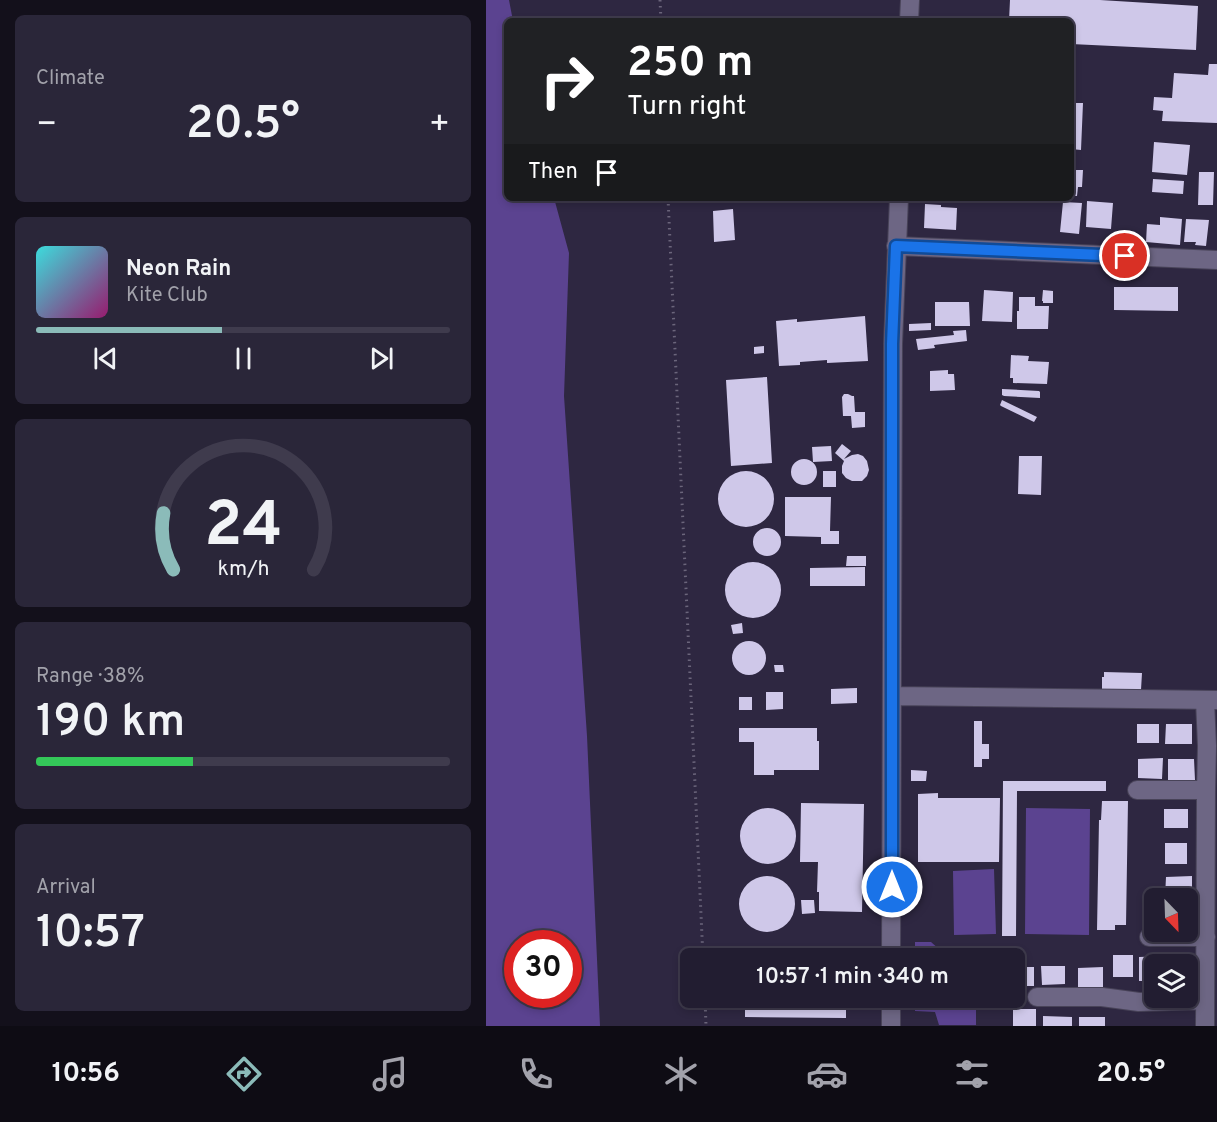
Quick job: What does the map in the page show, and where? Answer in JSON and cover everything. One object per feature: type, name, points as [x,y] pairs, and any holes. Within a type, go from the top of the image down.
[{"type":"street","points":[[909,18],[910,0]]},
{"type":"street","points":[[891,948],[892,344],[899,201]]},
{"type":"street","points":[[896,246],[1217,260]]},
{"type":"street","points":[[893,696],[1211,700],[1212,746],[1206,790],[1212,864],[1206,937],[1209,989],[1205,1026]]},
{"type":"street","points":[[1137,790],[1206,790]]},
{"type":"street","points":[[1198,937],[1206,937]]},
{"type":"street","points":[[1037,997],[1101,997],[1139,1002],[1209,989]]},
{"type":"street","points":[[891,1008],[891,1026]]},
{"type":"path","points":[[660,0],[661,18]]},
{"type":"path","points":[[668,201],[703,948]]},
{"type":"path","points":[[705,1008],[706,1026]]},
{"type":"shaded area","points":[[486,0],[509,0],[512,18],[504,18],[504,201],[555,201],[569,253],[564,396],[587,736],[600,1026],[486,1026]]},
{"type":"shaded area","points":[[1026,808],[1090,809],[1089,935],[1025,934]]},
{"type":"shaded area","points":[[994,869],[996,934],[954,935],[953,871]]},
{"type":"shaded area","points":[[915,942],[931,942],[938,948],[915,948]]},
{"type":"shaded area","points":[[915,1008],[976,1008],[976,1025],[939,1025],[935,1012],[915,1011]]},
{"type":"building","points":[[1010,0],[1100,0],[1198,6],[1196,50],[1074,44],[1074,18],[1009,18]]},
{"type":"building","points":[[1209,64],[1217,64],[1217,123],[1162,121],[1163,111],[1153,110],[1154,97],[1172,98],[1174,73],[1208,75]]},
{"type":"building","points":[[1074,103],[1083,103],[1081,150],[1074,149]]},
{"type":"building","points":[[1154,142],[1190,145],[1187,175],[1152,172]]},
{"type":"building","points":[[1074,170],[1083,170],[1082,187],[1078,187],[1077,196],[1074,196]]},
{"type":"building","points":[[1199,172],[1214,172],[1213,205],[1198,205]]},
{"type":"building","points":[[1153,179],[1184,181],[1183,194],[1152,192]]},
{"type":"building","points":[[1087,201],[1113,203],[1111,229],[1086,227]]},
{"type":"building","points":[[1063,202],[1082,203],[1079,234],[1060,232]]},
{"type":"building","points":[[925,204],[957,208],[956,230],[924,228]]},
{"type":"building","points":[[733,209],[735,240],[714,242],[713,211]]},
{"type":"building","points":[[1160,217],[1182,219],[1180,245],[1146,242],[1147,224],[1160,225]]},
{"type":"building","points":[[1186,219],[1209,220],[1206,246],[1195,245],[1196,242],[1184,242]]},
{"type":"building","points":[[1114,287],[1178,287],[1178,311],[1114,310]]},
{"type":"building","points":[[984,290],[1013,292],[1012,322],[982,321]]},
{"type":"building","points":[[1043,290],[1053,291],[1053,303],[1043,303]]},
{"type":"building","points":[[1019,297],[1035,297],[1035,306],[1049,306],[1048,329],[1017,329]]},
{"type":"building","points":[[935,302],[969,302],[970,326],[935,326]]},
{"type":"building","points":[[865,316],[868,361],[827,363],[827,360],[779,366],[776,321],[797,319],[797,322]]},
{"type":"building","points":[[931,323],[931,330],[909,331],[909,324]]},
{"type":"building","points":[[966,330],[967,341],[934,345],[935,348],[918,350],[916,339],[954,335],[953,331]]},
{"type":"building","points":[[764,346],[764,353],[754,354],[754,347]]},
{"type":"building","points":[[1011,355],[1029,356],[1028,361],[1049,362],[1047,384],[1013,383],[1013,378],[1010,378]]},
{"type":"building","points":[[948,370],[948,374],[954,374],[955,390],[930,391],[930,371]]},
{"type":"building","points":[[767,377],[772,463],[731,466],[726,380]]},
{"type":"building","points":[[1002,389],[1039,391],[1040,398],[1004,396]]},
{"type":"building","points":[[844,394],[854,396],[855,412],[865,412],[865,427],[852,428],[851,416],[843,416],[842,397]]},
{"type":"building","points":[[1002,400],[1037,417],[1034,422],[1001,406]]},
{"type":"building","points":[[842,444],[851,451],[844,459],[858,454],[867,461],[869,470],[862,481],[852,481],[842,473],[844,461],[835,453]]},
{"type":"building","points":[[831,446],[832,461],[813,462],[812,447]]},
{"type":"building","points":[[1019,456],[1042,456],[1041,495],[1018,494]]},
{"type":"building","points":[[804,459],[813,463],[817,472],[813,481],[804,485],[795,481],[791,472],[795,463]]},
{"type":"building","points":[[746,471],[757,473],[766,479],[772,488],[774,499],[772,510],[766,519],[757,525],[746,527],[735,525],[726,519],[720,510],[718,499],[720,488],[726,479],[735,473]]},
{"type":"building","points":[[823,471],[836,471],[836,487],[823,487]]},
{"type":"building","points":[[785,497],[831,497],[830,531],[839,531],[839,544],[821,544],[821,537],[785,536]]},
{"type":"building","points":[[767,528],[777,532],[781,542],[777,552],[767,556],[757,552],[753,542],[757,532]]},
{"type":"building","points":[[847,556],[866,556],[866,566],[846,566]]},
{"type":"building","points":[[753,562],[764,564],[773,570],[779,579],[781,590],[779,601],[773,610],[764,616],[753,618],[742,616],[733,610],[727,601],[725,590],[727,579],[733,570],[742,564]]},
{"type":"building","points":[[865,567],[865,586],[810,586],[810,568]]},
{"type":"building","points":[[742,623],[743,633],[733,634],[731,625]]},
{"type":"building","points":[[749,641],[761,646],[766,658],[761,670],[749,675],[737,670],[732,658],[737,646]]},
{"type":"building","points":[[774,665],[783,665],[784,672],[775,672]]},
{"type":"building","points":[[1104,672],[1142,673],[1141,690],[1102,689]]},
{"type":"building","points":[[857,688],[857,703],[831,704],[831,689]]},
{"type":"building","points":[[766,692],[783,692],[783,709],[766,710]]},
{"type":"building","points":[[739,697],[752,697],[752,710],[739,710]]},
{"type":"building","points":[[974,721],[982,721],[982,744],[989,744],[989,759],[982,759],[982,767],[974,767]]},
{"type":"building","points":[[1137,724],[1159,724],[1159,743],[1137,743]]},
{"type":"building","points":[[1166,724],[1192,724],[1192,744],[1165,744]]},
{"type":"building","points":[[739,728],[817,728],[819,770],[774,770],[774,775],[754,775],[754,742],[739,742]]},
{"type":"building","points":[[1163,758],[1162,779],[1138,778],[1138,759]]},
{"type":"building","points":[[1168,759],[1194,759],[1195,780],[1168,780]]},
{"type":"building","points":[[911,770],[927,771],[926,781],[911,781]]},
{"type":"building","points":[[1003,781],[1106,781],[1106,791],[1017,791],[1016,936],[1002,936]]},
{"type":"building","points":[[938,793],[938,798],[1000,798],[999,862],[918,862],[918,794]]},
{"type":"building","points":[[1102,801],[1128,801],[1126,925],[1115,925],[1115,930],[1097,930],[1099,820],[1101,820]]},
{"type":"building","points":[[801,803],[864,804],[862,912],[819,911],[818,862],[800,862]]},
{"type":"building","points":[[768,808],[779,810],[788,816],[794,825],[796,836],[794,847],[788,856],[779,862],[768,864],[757,862],[748,856],[742,847],[740,836],[742,825],[748,816],[757,810]]},
{"type":"building","points":[[1164,809],[1188,809],[1188,828],[1164,828]]},
{"type":"building","points":[[1165,843],[1187,843],[1187,864],[1165,864]]},
{"type":"building","points":[[767,876],[778,878],[787,884],[793,893],[795,904],[793,915],[787,924],[778,930],[767,932],[756,930],[747,924],[741,915],[739,904],[741,893],[747,884],[756,878]]},
{"type":"building","points":[[1192,876],[1192,888],[1165,888],[1166,877]]},
{"type":"building","points":[[801,900],[814,900],[815,913],[802,914]]},
{"type":"building","points":[[1113,955],[1133,955],[1133,977],[1113,977]]},
{"type":"building","points":[[1139,957],[1144,957],[1144,981],[1139,981]]},
{"type":"building","points":[[1041,966],[1065,966],[1065,984],[1042,985]]},
{"type":"building","points":[[1025,967],[1034,967],[1034,986],[1025,986]]},
{"type":"building","points":[[1103,967],[1103,988],[1078,988],[1078,968]]},
{"type":"building","points":[[745,1008],[846,1008],[846,1018],[745,1017]]},
{"type":"building","points":[[1013,1009],[1036,1009],[1036,1026],[1013,1026]]},
{"type":"building","points":[[1043,1016],[1072,1017],[1072,1026],[1043,1026]]},
{"type":"building","points":[[1079,1017],[1105,1017],[1105,1026],[1079,1026]]},
{"type":"route","points":[[892,887],[892,344],[896,246],[1125,256]]}]
